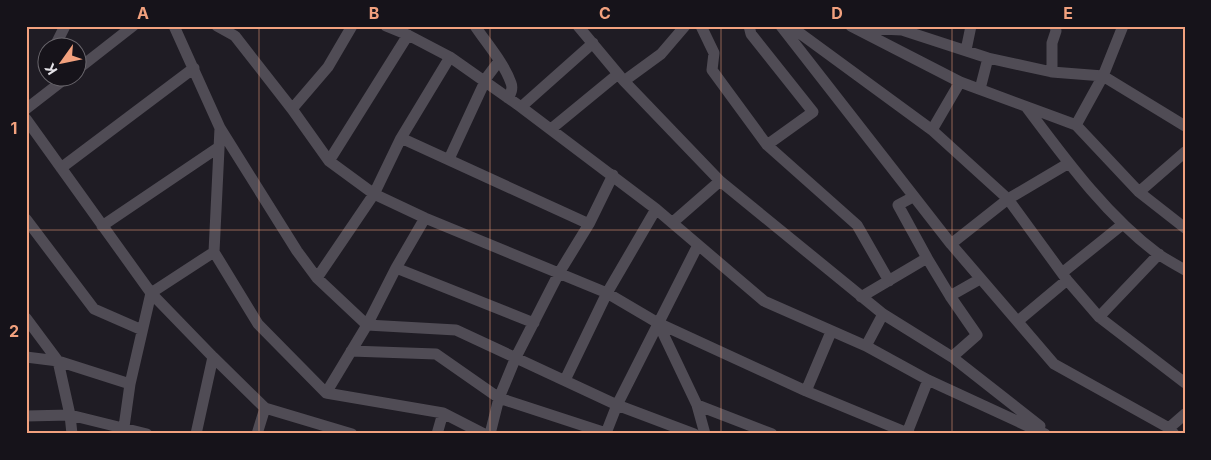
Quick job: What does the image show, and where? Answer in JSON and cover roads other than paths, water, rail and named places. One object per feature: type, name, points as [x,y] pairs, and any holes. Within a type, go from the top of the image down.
[{"type":"street","points":[[59,38],[65,26]]},
{"type":"street","points":[[88,61],[133,26]]},
{"type":"street","points":[[174,26],[220,128],[297,252],[316,278],[368,325],[456,330],[617,405],[694,434]]},
{"type":"street","points":[[217,26],[235,36],[292,108],[329,161],[374,194],[425,218],[607,293],[658,323],[806,390],[908,433],[928,380]]},
{"type":"street","points":[[292,108],[328,68],[352,26]]},
{"type":"street","points":[[386,26],[450,57],[551,129],[656,209],[764,302],[866,346],[928,380],[1045,434]]},
{"type":"street","points":[[475,26],[499,61],[511,84],[508,98]]},
{"type":"street","points":[[578,26],[621,78],[720,181],[883,314],[952,357],[1049,434]]},
{"type":"street","points":[[551,129],[621,78],[661,54],[685,26]]},
{"type":"street","points":[[701,26],[714,53],[712,70],[767,145],[857,225],[889,281]]},
{"type":"street","points":[[750,26],[751,34],[813,112],[767,145]]},
{"type":"street","points":[[781,26],[951,244],[1054,364],[1172,431],[1185,414]]},
{"type":"street","points":[[790,26],[932,130],[1008,199],[1064,276],[1099,317],[1184,381]]},
{"type":"street","points":[[966,50],[971,26]]},
{"type":"street","points":[[1052,72],[1052,44],[1056,31],[1055,26]]},
{"type":"street","points":[[1076,126],[1103,76],[1123,26]]},
{"type":"street","points":[[852,27],[902,30],[988,58],[1052,72],[1103,76],[1183,120]]},
{"type":"street","points":[[852,27],[960,82],[1076,126],[1139,192],[1185,228]]},
{"type":"street","points":[[329,161],[408,35]]},
{"type":"street","points":[[520,107],[593,43]]},
{"type":"street","points":[[316,278],[374,194],[401,138],[450,57]]},
{"type":"street","points":[[980,90],[988,58]]},
{"type":"street","points":[[449,159],[485,82],[499,61]]},
{"type":"street","points":[[62,168],[194,68]]},
{"type":"street","points":[[932,130],[960,82]]},
{"type":"street","points":[[26,109],[50,88]]},
{"type":"street","points":[[1027,108],[1069,163],[1124,224],[1159,254],[1185,270]]},
{"type":"street","points":[[26,119],[151,293],[265,408],[352,434]]},
{"type":"street","points":[[220,128],[214,252],[258,324],[326,392],[443,413],[484,434]]},
{"type":"street","points":[[401,138],[589,224]]},
{"type":"street","points":[[102,226],[219,147]]},
{"type":"street","points":[[1139,192],[1185,152]]},
{"type":"street","points":[[951,244],[1008,199],[1069,163]]},
{"type":"street","points":[[490,434],[498,398],[516,357],[559,273],[589,224],[613,176]]},
{"type":"street","points":[[672,223],[720,181]]},
{"type":"street","points":[[913,196],[898,205],[927,258],[976,336],[952,357]]},
{"type":"street","points":[[565,380],[607,293],[656,209]]},
{"type":"street","points":[[326,392],[368,325],[396,268],[425,218]]},
{"type":"street","points":[[26,219],[94,310],[142,330]]},
{"type":"street","points":[[1018,321],[1064,276],[1124,224]]},
{"type":"street","points":[[351,351],[436,354],[498,398],[607,433],[617,405],[698,245]]},
{"type":"street","points":[[124,431],[130,384],[151,293],[214,252]]},
{"type":"street","points":[[1099,317],[1159,254]]},
{"type":"street","points":[[861,297],[927,258]]},
{"type":"street","points":[[396,268],[534,323]]},
{"type":"street","points":[[950,296],[980,279]]},
{"type":"street","points":[[866,346],[883,314]]},
{"type":"street","points":[[26,318],[58,361],[70,415],[72,434]]},
{"type":"street","points":[[658,323],[697,405],[705,434]]},
{"type":"street","points":[[806,390],[831,332]]},
{"type":"street","points":[[26,357],[58,361],[130,384]]},
{"type":"street","points":[[196,434],[213,357]]},
{"type":"street","points":[[697,405],[772,434]]},
{"type":"street","points":[[257,434],[265,408]]},
{"type":"street","points":[[437,434],[443,413]]},
{"type":"street","points":[[26,416],[70,415],[124,431],[147,434]]}]
